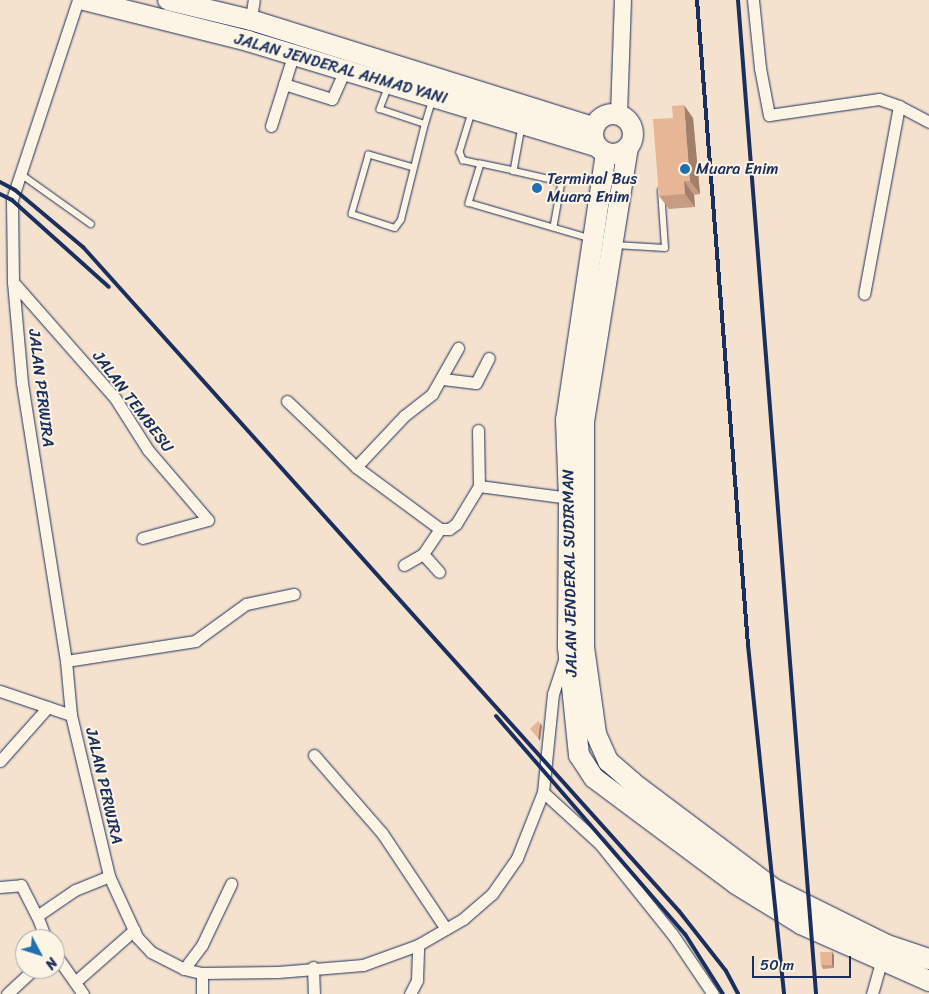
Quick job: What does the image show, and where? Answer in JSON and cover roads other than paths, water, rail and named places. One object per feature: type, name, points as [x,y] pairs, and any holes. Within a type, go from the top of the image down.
[{"type":"highway","name":"JALAN JENDERAL AHMAD YANI","points":[[84,0],[248,41],[344,72],[389,84],[435,86],[473,108],[598,142]]},
{"type":"highway","name":"JALAN JENDERAL AHMAD YANI","points":[[168,0],[251,20],[598,142]]},
{"type":"highway","points":[[608,113],[619,114],[632,128],[628,147],[618,153],[598,142],[599,118],[608,113]]},
{"type":"highway","name":"JALAN JENDERAL SUDIRMAN","points":[[576,647],[584,420],[604,242],[598,142]]},
{"type":"highway","name":"JALAN JENDERAL SUDIRMAN","points":[[628,147],[604,242],[566,420],[579,755],[594,778],[774,908],[884,952],[929,981]]},
{"type":"highway","name":"JALAN JENDERAL SUDIRMAN","points":[[884,952],[929,959]]},
{"type":"main road","points":[[619,114],[623,0]]},
{"type":"street","name":"JALAN PERWIRA","points":[[78,0],[12,200],[13,282],[22,383],[66,662],[71,715],[109,876],[134,930],[151,952],[184,969],[202,973],[278,972],[313,967],[363,965],[418,945],[446,930],[492,894],[517,858],[543,792],[553,694],[576,647]]},
{"type":"street","points":[[248,41],[254,0]]},
{"type":"street","points":[[753,0],[760,68],[769,116],[878,99],[899,106],[929,122]]},
{"type":"street","points":[[271,126],[293,56]]},
{"type":"street","points":[[284,84],[332,99],[344,72]]},
{"type":"street","points":[[864,294],[899,106]]},
{"type":"street","name":"JALAN TEMBESU","points":[[13,282],[114,398],[148,450],[208,520],[142,538]]},
{"type":"street","points":[[356,467],[443,379],[458,348]]},
{"type":"street","points":[[443,379],[476,383],[489,358]]},
{"type":"street","points":[[287,401],[356,467],[440,529],[449,529],[456,524],[479,486],[478,430]]},
{"type":"street","points":[[479,486],[569,498]]},
{"type":"street","points":[[404,565],[423,554],[440,529]]},
{"type":"street","points":[[423,554],[439,572]]},
{"type":"street","points":[[66,662],[196,641],[246,604],[294,594]]},
{"type":"street","points":[[0,690],[71,715]]},
{"type":"street","points":[[0,761],[48,707]]},
{"type":"street","points":[[314,755],[382,832],[446,930]]},
{"type":"street","points":[[543,792],[600,844],[674,935],[713,994]]},
{"type":"street","points":[[37,916],[75,890],[109,876]]},
{"type":"street","points":[[184,969],[198,952],[231,884]]},
{"type":"street","points":[[0,887],[21,885],[42,929]]},
{"type":"street","points":[[76,982],[134,930]]},
{"type":"street","points":[[410,994],[417,980],[418,945]]},
{"type":"street","points":[[872,994],[884,952]]},
{"type":"street","points":[[65,967],[83,994]]},
{"type":"street","points":[[313,967],[314,994]]},
{"type":"street","points":[[202,973],[202,994]]},
{"type":"street","points":[[7,994],[23,979]]},
{"type":"lane","points":[[389,84],[380,109],[425,124]]},
{"type":"lane","points":[[414,168],[369,155],[352,214],[395,228],[401,220],[435,86]]},
{"type":"lane","points":[[473,108],[460,152],[463,160],[562,182],[554,227]]},
{"type":"lane","points":[[514,171],[523,123]]},
{"type":"lane","points":[[481,164],[469,203],[604,242],[665,248],[660,182]]},
{"type":"lane","points":[[21,174],[91,224]]},
{"type":"railway","points":[[697,0],[748,645],[784,994]]},
{"type":"railway","points":[[738,0],[816,994]]},
{"type":"railway","points":[[0,182],[15,190],[83,247],[679,911],[726,971],[738,994]]},
{"type":"railway","points":[[0,194],[12,200],[109,287]]},
{"type":"railway","points":[[496,716],[685,934],[723,994]]},
{"type":"place","name":"Muara Enim","points":[[685,169]]},
{"type":"place","name":"Terminal Bus Muara Enim","points":[[537,188]]}]
